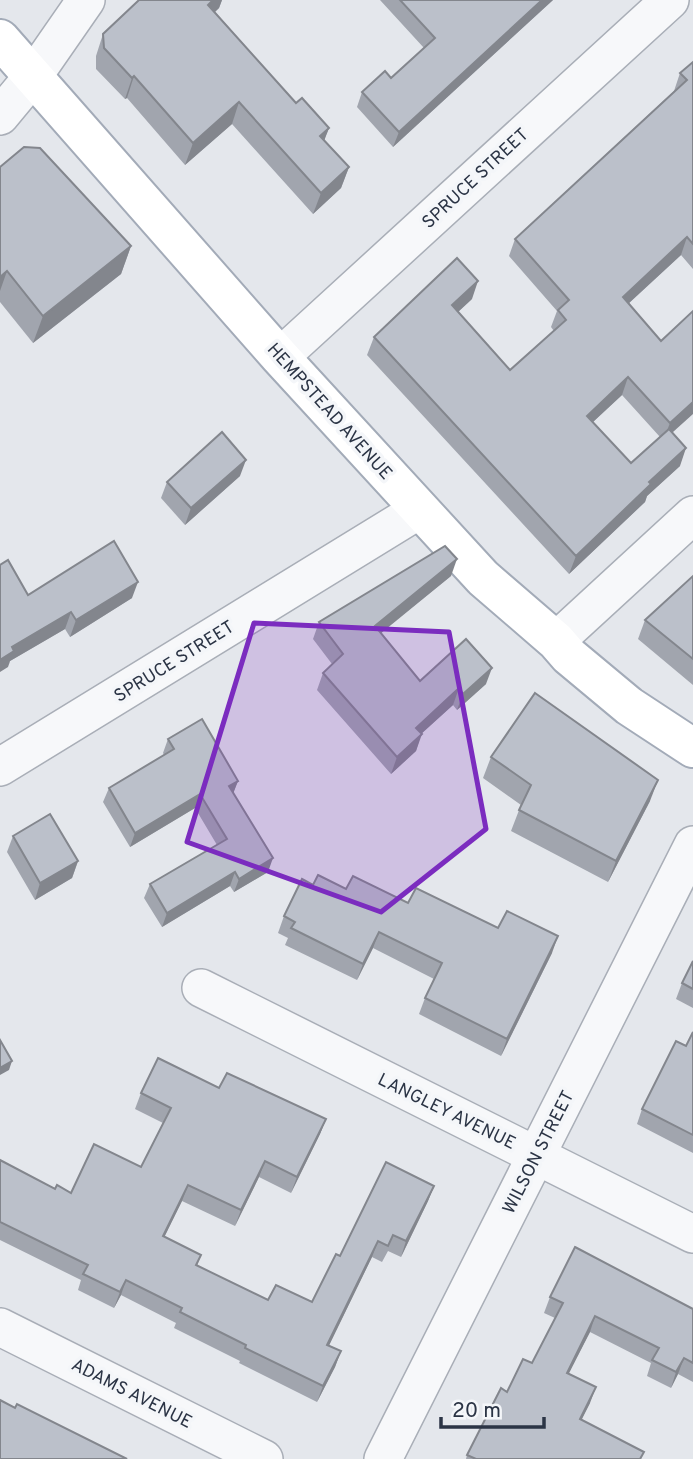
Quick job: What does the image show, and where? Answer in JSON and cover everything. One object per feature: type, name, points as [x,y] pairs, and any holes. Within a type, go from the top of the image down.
[{"type":"main road","name":"HEMPSTEAD AVENUE","points":[[0,39],[280,357],[483,578],[629,706],[693,748]]},
{"type":"street","points":[[0,116],[34,75],[86,0]]},
{"type":"street","name":"SPRUCE STREET","points":[[280,357],[670,0]]},
{"type":"street","name":"SPRUCE STREET","points":[[0,767],[419,510]]},
{"type":"street","points":[[556,640],[693,515]]},
{"type":"street","name":"WILSON STREET","points":[[383,1459],[693,845]]},
{"type":"street","name":"LANGLEY AVENUE","points":[[201,988],[693,1234]]},
{"type":"street","name":"ADAMS AVENUE","points":[[0,1327],[264,1459]]},
{"type":"highlighted area","points":[[254,623],[449,632],[486,829],[381,912],[187,842]]},
{"type":"building","points":[[139,0],[213,0],[208,5],[296,103],[302,98],[329,128],[320,136],[349,167],[321,193],[239,102],[193,143],[134,76],[132,78],[104,48],[103,34]]},
{"type":"building","points":[[400,0],[542,0],[399,132],[362,92],[385,71],[391,78],[435,38]]},
{"type":"building","points":[[693,62],[693,244],[687,237],[623,297],[661,341],[693,311],[693,402],[670,423],[628,377],[587,416],[631,463],[669,429],[686,448],[576,556],[374,337],[457,258],[478,281],[452,305],[510,370],[566,320],[558,310],[569,300],[515,239],[687,80],[680,73]]},
{"type":"building","points":[[24,147],[40,148],[131,246],[43,316],[7,271],[0,277],[0,167]]},
{"type":"building","points":[[222,432],[246,460],[191,508],[167,482]]},
{"type":"building","points":[[114,541],[138,582],[76,620],[71,612],[12,647],[14,651],[0,660],[0,565],[8,560],[28,595]]},
{"type":"building","points":[[445,546],[457,559],[375,626],[420,681],[466,639],[492,668],[463,694],[459,688],[416,728],[422,734],[397,757],[323,673],[343,654],[319,622]]},
{"type":"building","points":[[693,576],[693,659],[645,620]]},
{"type":"building","points":[[535,693],[658,780],[616,861],[519,810],[531,785],[491,757]]},
{"type":"building","points":[[202,719],[238,781],[229,786],[273,858],[239,879],[235,872],[167,913],[150,884],[227,839],[200,794],[135,833],[109,788],[174,749],[168,739]]},
{"type":"building","points":[[50,814],[78,861],[40,883],[13,836]]},
{"type":"building","points":[[318,875],[346,889],[353,876],[408,903],[416,888],[498,928],[507,911],[558,936],[507,1039],[425,998],[442,963],[379,932],[363,964],[291,928],[295,922],[284,916],[302,879],[313,885]]},
{"type":"building","points":[[693,961],[693,989],[682,983]]},
{"type":"building","points":[[693,1032],[693,1135],[642,1109],[676,1041],[686,1046]]},
{"type":"building","points":[[0,1040],[12,1061],[0,1068]]},
{"type":"building","points":[[158,1058],[219,1088],[227,1073],[326,1119],[297,1177],[265,1161],[241,1210],[188,1185],[163,1236],[201,1255],[196,1265],[268,1300],[276,1285],[312,1302],[336,1254],[340,1256],[386,1162],[434,1186],[406,1241],[393,1235],[388,1246],[378,1241],[327,1345],[341,1351],[323,1386],[245,1348],[246,1345],[180,1312],[182,1308],[126,1280],[120,1292],[83,1274],[88,1265],[0,1222],[0,1160],[55,1189],[57,1185],[71,1193],[94,1144],[141,1167],[171,1108],[141,1093]]},
{"type":"building","points":[[575,1247],[693,1309],[693,1363],[684,1358],[676,1372],[652,1360],[659,1348],[595,1316],[567,1373],[596,1387],[580,1419],[644,1452],[640,1459],[476,1459],[467,1455],[501,1388],[507,1392],[523,1359],[532,1363],[563,1303],[550,1297]]},
{"type":"building","points":[[0,1400],[15,1408],[17,1404],[127,1459],[0,1459]]}]
